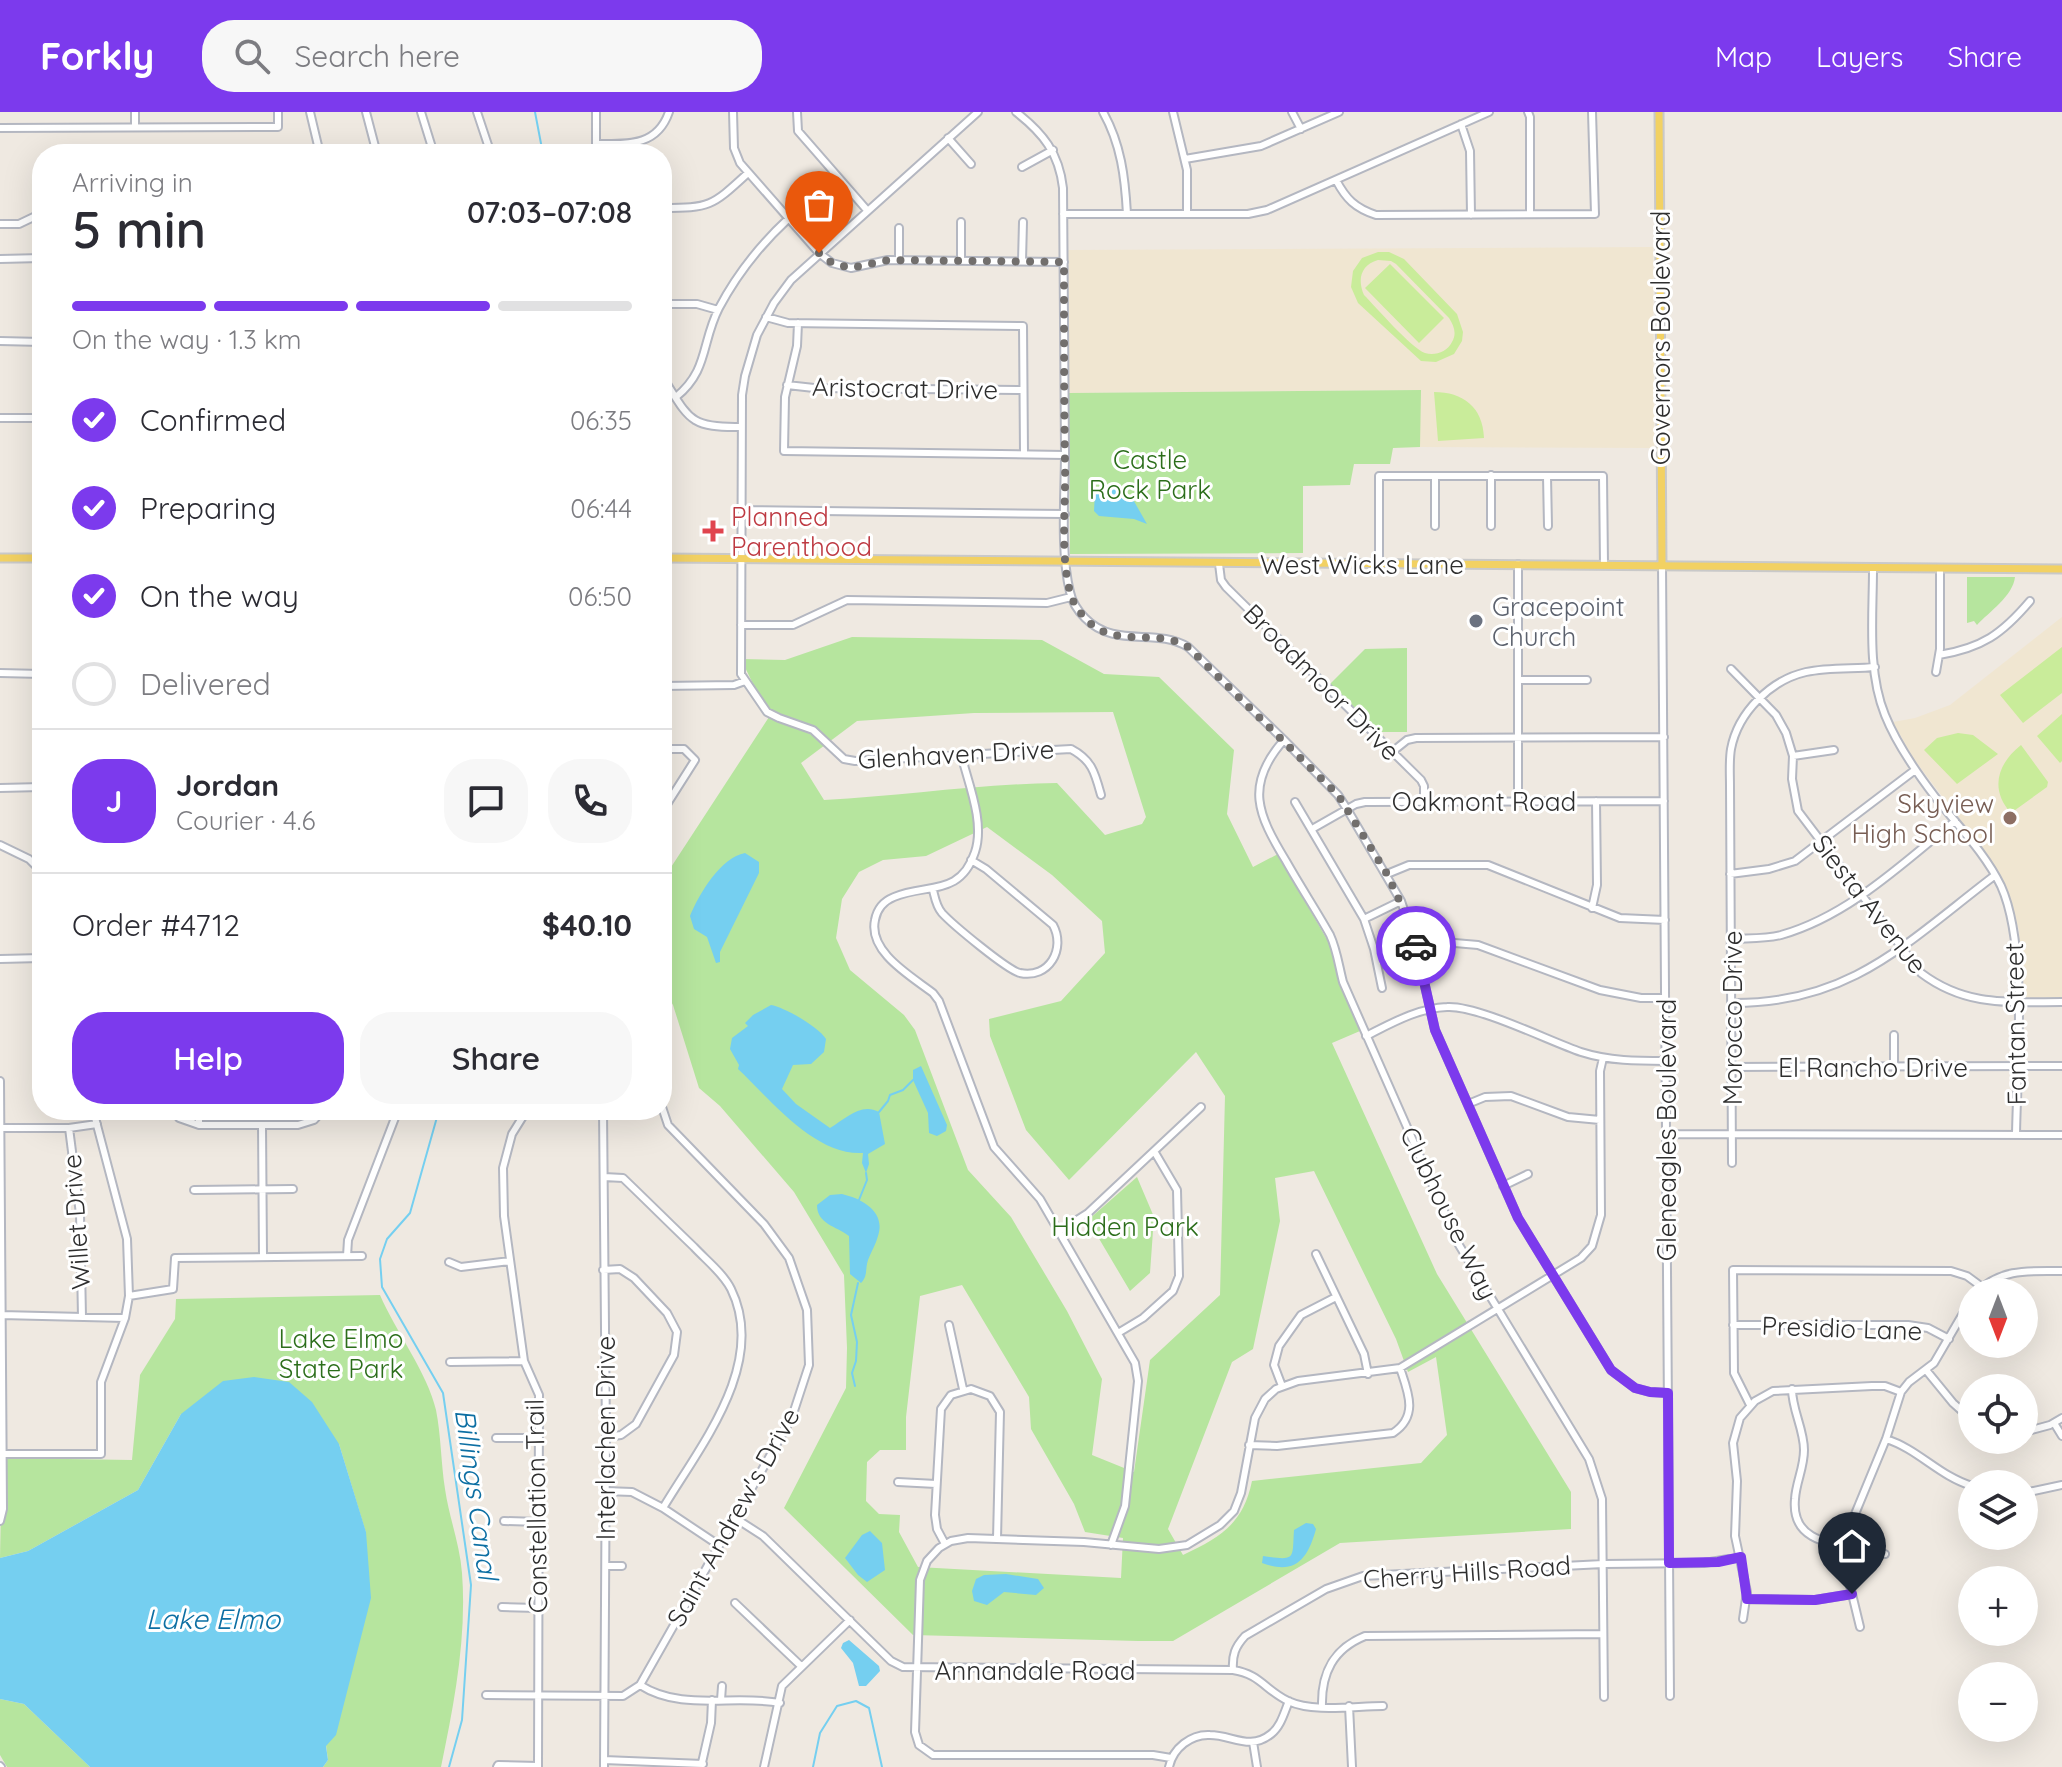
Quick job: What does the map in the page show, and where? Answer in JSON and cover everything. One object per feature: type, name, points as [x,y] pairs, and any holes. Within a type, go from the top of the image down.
[{"type":"main road","name":"Governors Boulevard","points":[[1659,112],[1662,564]]},
{"type":"main road","points":[[0,558],[32,558]]},
{"type":"main road","name":"West Wicks Lane","points":[[672,558],[2062,569]]},
{"type":"street","points":[[135,112],[135,127]]},
{"type":"street","points":[[0,128],[278,127],[278,112]]},
{"type":"street","points":[[310,112],[318,144]]},
{"type":"street","points":[[366,112],[374,144]]},
{"type":"street","points":[[421,112],[431,144]]},
{"type":"street","points":[[477,112],[488,144]]},
{"type":"street","points":[[596,112],[596,144],[640,142],[660,134],[669,112]]},
{"type":"street","points":[[733,112],[734,148],[748,173],[819,253],[832,263],[862,268],[880,261],[899,260],[1064,262]]},
{"type":"street","points":[[797,112],[798,131],[866,209]]},
{"type":"street","points":[[672,686],[734,685],[745,681],[741,674],[740,427],[745,376],[757,335],[766,317],[791,280],[866,209],[978,112]]},
{"type":"street","points":[[1016,112],[1038,130],[1053,150],[1062,177],[1065,514],[1071,597],[1083,616],[1102,631],[1123,637],[1168,639],[1188,647],[1338,795],[1401,901],[1416,946],[1435,1030],[1518,1218],[1611,1370],[1635,1388],[1668,1393]]},
{"type":"street","points":[[1103,112],[1125,168],[1127,214]]},
{"type":"street","points":[[1173,112],[1185,159],[1187,213]]},
{"type":"street","points":[[1292,112],[1301,129]]},
{"type":"street","points":[[1185,159],[1261,146],[1339,112]]},
{"type":"street","points":[[1063,214],[1248,214],[1267,210],[1489,112]]},
{"type":"street","points":[[1528,112],[1530,214]]},
{"type":"street","points":[[1336,180],[1345,197],[1358,209],[1376,215],[1595,214],[1592,112]]},
{"type":"street","points":[[1461,124],[1470,151],[1471,215]]},
{"type":"street","points":[[948,138],[971,164]]},
{"type":"street","points":[[1022,167],[1053,150]]},
{"type":"street","points":[[672,208],[708,206],[722,198],[748,173]]},
{"type":"street","points":[[0,224],[19,224],[32,218]]},
{"type":"street","points":[[672,393],[695,378],[718,310],[747,262],[788,219]]},
{"type":"street","points":[[961,222],[961,261]]},
{"type":"street","points":[[1022,261],[1023,222]]},
{"type":"street","points":[[899,228],[899,260]]},
{"type":"street","points":[[0,259],[32,258]]},
{"type":"street","points":[[672,304],[697,304],[718,310]]},
{"type":"street","points":[[766,317],[798,323],[1023,326],[1024,454]]},
{"type":"street","points":[[798,323],[797,346],[787,385],[784,451],[1065,455]]},
{"type":"street","points":[[0,341],[32,342]]},
{"type":"street","name":"Aristocrat Drive","points":[[787,385],[814,388],[1023,390]]},
{"type":"street","points":[[672,395],[699,424],[740,427]]},
{"type":"street","points":[[0,418],[32,418]]},
{"type":"street","points":[[1491,475],[1491,526]]},
{"type":"street","points":[[1379,563],[1379,476],[1491,475],[1603,476],[1604,564]]},
{"type":"street","points":[[1435,476],[1435,526]]},
{"type":"street","points":[[1547,476],[1548,526]]},
{"type":"street","points":[[741,510],[1065,514]]},
{"type":"street","name":"Broadmoor Drive","points":[[1219,564],[1221,580],[1226,587],[1421,780],[1424,800]]},
{"type":"street","points":[[1518,564],[1518,801]]},
{"type":"street","name":"Gleneagles Boulevard","points":[[1662,564],[1670,1696]]},
{"type":"street","name":"Fantan Street","points":[[1873,569],[1875,667],[1884,714],[1915,770],[2001,887],[2013,926],[2017,1002],[2016,1135]]},
{"type":"street","points":[[1936,672],[1940,569]]},
{"type":"street","points":[[741,625],[793,625],[847,600],[1047,603],[1071,597]]},
{"type":"street","points":[[1939,655],[1968,650],[1991,639],[2030,601]]},
{"type":"street","points":[[1760,699],[1775,685],[1806,672],[1875,667]]},
{"type":"street","name":"Siesta Avenue","points":[[1731,669],[1781,723],[1793,756],[1792,779],[1798,811],[1921,973],[1938,986],[1962,997],[1990,1002],[2062,1002]]},
{"type":"street","points":[[0,673],[32,674]]},
{"type":"street","points":[[1520,680],[1587,680]]},
{"type":"street","name":"Glenhaven Drive","points":[[745,681],[767,712],[813,730],[844,759],[855,761],[1071,749],[1094,768],[1101,795]]},
{"type":"street","name":"Morocco Drive","points":[[1732,1163],[1731,750],[1737,730],[1760,699]]},
{"type":"street","points":[[1392,752],[1407,740],[1416,738],[1664,737]]},
{"type":"street","name":"Clubhouse Way","points":[[1284,740],[1267,761],[1262,774],[1259,786],[1261,815],[1331,937],[1343,982],[1459,1245],[1597,1477],[1602,1499],[1604,1697]]},
{"type":"street","points":[[672,749],[684,749],[695,760],[672,796]]},
{"type":"street","points":[[1793,756],[1834,750]]},
{"type":"street","points":[[961,754],[977,827],[977,845],[971,860],[960,876],[933,890],[895,896],[882,904],[874,924],[877,944],[939,1001],[994,1147],[1040,1199],[1135,1363],[1138,1381],[1125,1506],[1111,1545]]},
{"type":"street","points":[[1730,874],[1750,873],[1795,861],[1915,770]]},
{"type":"street","points":[[0,788],[32,787]]},
{"type":"street","points":[[1592,908],[1597,885],[1596,801]]},
{"type":"street","name":"Oakmont Road","points":[[1312,829],[1365,802],[1664,801]]},
{"type":"street","points":[[1295,802],[1364,919],[1382,988]]},
{"type":"street","points":[[1732,939],[1779,936],[1819,920],[1862,895],[1955,821]]},
{"type":"street","points":[[0,845],[32,862]]},
{"type":"street","points":[[933,890],[942,913],[1008,967],[1027,974],[1044,969],[1054,959],[1058,948],[1058,936],[1053,925],[971,860]]},
{"type":"street","points":[[1387,874],[1409,865],[1488,865],[1620,918],[1665,920]]},
{"type":"street","points":[[1732,1003],[1815,994],[1854,978],[1901,947],[1994,876]]},
{"type":"street","points":[[1364,919],[1401,901]]},
{"type":"street","points":[[1947,912],[1954,921]]},
{"type":"street","points":[[1416,946],[1443,942],[1478,945],[1600,990],[1641,998],[1665,998]]},
{"type":"street","points":[[0,959],[32,958]]},
{"type":"street","points":[[1366,1036],[1417,1012],[1462,1008],[1603,1058],[1666,1061]]},
{"type":"street","points":[[1894,1035],[1894,1067]]},
{"type":"street","points":[[1171,1758],[1153,1755],[933,1755],[919,1745],[915,1732],[920,1580],[930,1556],[945,1544],[962,1538],[1170,1549],[1187,1545],[1230,1517],[1240,1499],[1257,1411],[1271,1393],[1282,1386],[1304,1380],[1400,1368],[1581,1258],[1592,1246],[1601,1215],[1600,1071],[1603,1058]]},
{"type":"street","name":"El Rancho Drive","points":[[1732,1067],[2062,1066]]},
{"type":"street","points":[[0,1081],[0,1521]]},
{"type":"street","points":[[1468,1104],[1485,1097],[1511,1096],[1568,1117],[1600,1120]]},
{"type":"street","points":[[1058,1232],[1088,1213],[1201,1107]]},
{"type":"street","points":[[2,1454],[101,1454],[101,1382],[125,1318],[129,1296],[127,1239],[96,1120]]},
{"type":"street","points":[[185,1120],[199,1125],[307,1124],[314,1120]]},
{"type":"street","points":[[199,1120],[199,1125]]},
{"type":"street","points":[[347,1256],[348,1240],[394,1120]]},
{"type":"street","name":"Constellation Trail","points":[[521,1120],[512,1134],[503,1168],[504,1216],[524,1361],[539,1395],[538,1767]]},
{"type":"street","name":"Interlachen Drive","points":[[603,1120],[606,1437],[604,1764]]},
{"type":"street","name":"Saint Andrew's Drive","points":[[640,1685],[717,1544],[792,1417],[809,1365],[807,1310],[789,1258],[764,1224],[666,1120]]},
{"type":"street","points":[[0,1128],[69,1128],[97,1124]]},
{"type":"street","points":[[262,1125],[263,1256]]},
{"type":"street","name":"Willet Drive","points":[[69,1128],[80,1214],[82,1317]]},
{"type":"street","points":[[1665,1134],[2062,1135]]},
{"type":"street","points":[[1118,1333],[1143,1318],[1173,1291],[1179,1276],[1177,1190],[1154,1151]]},
{"type":"street","points":[[1503,1186],[1528,1174]]},
{"type":"street","points":[[604,1177],[623,1178],[714,1268],[730,1288],[740,1324],[740,1362],[729,1396],[663,1508]]},
{"type":"street","points":[[194,1190],[293,1189]]},
{"type":"street","points":[[1316,1254],[1364,1354],[1368,1374]]},
{"type":"street","points":[[129,1296],[173,1289],[175,1258],[362,1256]]},
{"type":"street","points":[[449,1262],[461,1267],[510,1261]]},
{"type":"street","points":[[603,1270],[620,1269],[634,1278],[667,1313],[677,1332],[674,1355],[636,1424],[621,1435],[606,1437]]},
{"type":"street","points":[[1750,1405],[1734,1373],[1733,1270],[1951,1271],[1969,1278]]},
{"type":"street","points":[[2001,1278],[2011,1272],[2062,1271]]},
{"type":"street","points":[[1282,1386],[1274,1365],[1279,1346],[1301,1315],[1336,1297]]},
{"type":"street","points":[[1,1315],[125,1318]]},
{"type":"street","points":[[1860,1627],[1845,1565],[1845,1545],[1852,1517],[1886,1439],[1901,1392],[1934,1363],[1958,1323]]},
{"type":"street","points":[[949,1325],[963,1389]]},
{"type":"street","name":"Presidio Lane","points":[[1733,1325],[1908,1325],[1928,1328],[1949,1339]]},
{"type":"street","points":[[450,1362],[524,1361]]},
{"type":"street","points":[[1249,1445],[1277,1446],[1393,1433],[1406,1421],[1410,1405],[1400,1368]]},
{"type":"street","points":[[1926,1370],[1958,1407]]},
{"type":"street","points":[[1743,1619],[1747,1599],[1735,1536],[1737,1481],[1733,1436],[1740,1418],[1750,1405],[1773,1391],[1885,1386],[1901,1392]]},
{"type":"street","points":[[945,1544],[936,1525],[940,1412],[948,1398],[963,1389],[985,1393],[994,1400],[1000,1412],[997,1539]]},
{"type":"street","points":[[1792,1389],[1804,1451],[1795,1498],[1797,1518],[1817,1539],[1833,1545],[1871,1548],[1885,1554]]},
{"type":"street","points":[[2038,1428],[2062,1418]]},
{"type":"street","points":[[2054,1423],[2062,1436]]},
{"type":"street","points":[[496,1438],[539,1438]]},
{"type":"street","points":[[1886,1439],[1908,1447],[1940,1471],[1958,1479]]},
{"type":"street","points":[[898,1482],[936,1484]]},
{"type":"street","points":[[2038,1490],[2062,1485]]},
{"type":"street","points":[[605,1491],[632,1492],[663,1508],[717,1544]]},
{"type":"street","name":"Annandale Road","points":[[735,1518],[763,1536],[891,1661],[903,1667],[1233,1670],[1256,1676],[1289,1701],[1322,1707],[1383,1706]]},
{"type":"street","points":[[504,1521],[539,1522]]},
{"type":"street","name":"Cherry Hills Road","points":[[1233,1670],[1232,1657],[1245,1636],[1344,1581],[1363,1576],[1603,1564],[1718,1562],[1741,1557]]},
{"type":"street","points":[[606,1566],[622,1566]]},
{"type":"street","points":[[1747,1599],[1815,1600],[1852,1594]]},
{"type":"street","points":[[735,1603],[801,1666]]},
{"type":"street","points":[[502,1607],[537,1608]]},
{"type":"street","points":[[764,1767],[782,1686],[850,1620]]},
{"type":"street","points":[[1322,1707],[1323,1679],[1329,1665],[1349,1643],[1365,1636],[1602,1634]]},
{"type":"street","points":[[486,1695],[623,1696],[640,1685],[665,1698],[780,1703]]},
{"type":"street","points":[[721,1700],[722,1686]]},
{"type":"street","points":[[604,1764],[702,1766],[711,1723],[712,1700]]},
{"type":"street","points":[[1169,1767],[1171,1758],[1182,1745],[1201,1736],[1213,1734],[1253,1742],[1270,1734],[1279,1725],[1289,1701]]},
{"type":"street","points":[[1349,1706],[1352,1767]]},
{"type":"street","points":[[1253,1742],[1257,1767]]},
{"type":"street","points":[[987,1756],[987,1767]]},
{"type":"street","points":[[1085,1757],[1085,1767]]},
{"type":"street","points":[[497,1767],[538,1767]]},
{"type":"shaded area","points":[[1653,247],[1654,448],[1420,447],[1420,390],[1069,393],[1068,250]]},
{"type":"shaded area","name":"Skyview High School","points":[[2062,617],[2062,999],[2025,999],[2022,998],[2019,930],[2005,885],[1993,863],[1913,758],[1893,722],[1915,718],[1950,705]]},
{"type":"green space","points":[[1389,252],[1404,259],[1457,314],[1463,332],[1462,341],[1454,354],[1436,362],[1421,361],[1358,303],[1351,287],[1353,271],[1362,258]],"holes":[[[1378,260],[1391,261],[1451,321],[1454,336],[1444,351],[1429,354],[1419,350],[1364,295],[1361,283],[1364,269]]]},
{"type":"green space","points":[[1390,264],[1444,318],[1419,343],[1365,288]]},
{"type":"green space","name":"Castle Rock Park","points":[[1421,390],[1420,447],[1393,448],[1390,464],[1354,464],[1350,485],[1303,486],[1303,553],[1070,554],[1069,393]]},
{"type":"green space","points":[[1434,392],[1454,395],[1470,403],[1480,418],[1484,438],[1438,441]]},
{"type":"green space","points":[[1967,577],[2015,577],[2010,591],[1977,625],[1974,621],[1967,623]]},
{"type":"green space","points":[[852,637],[1042,640],[1104,674],[1159,677],[1234,750],[1227,814],[1253,867],[1278,854],[1329,943],[1360,1031],[1332,1043],[1437,1274],[1571,1492],[1571,1529],[1340,1543],[1173,1641],[913,1635],[784,1508],[846,1388],[844,1275],[794,1192],[720,1106],[699,1088],[672,1003],[672,866],[769,717],[741,659],[785,660]],"holes":[[[1113,712],[1146,817],[1142,824],[1105,835],[1057,783],[824,800],[801,763],[857,721],[974,713]],[[987,827],[1052,875],[1102,921],[1105,953],[1061,1001],[989,1019],[990,1036],[1026,1130],[1069,1180],[1196,1052],[1225,1096],[1220,1295],[1150,1360],[1134,1472],[1092,1455],[1102,1379],[1067,1311],[1011,1217],[968,1170],[915,1030],[904,1015],[850,970],[836,938],[842,899],[859,872],[883,860],[926,856]],[[1314,1171],[1396,1339],[1408,1372],[1436,1357],[1447,1435],[1421,1463],[1252,1481],[1236,1519],[1209,1542],[1183,1555],[1168,1529],[1232,1362],[1253,1349],[1280,1221],[1275,1178]],[[962,1285],[1029,1397],[1031,1429],[1074,1504],[1085,1532],[1123,1538],[1121,1578],[918,1567],[899,1532],[900,1515],[879,1514],[866,1501],[867,1462],[880,1450],[906,1450],[906,1417],[920,1296]]]},
{"type":"green space","points":[[2062,647],[2062,693],[2023,723],[2000,695]]},
{"type":"green space","points":[[1407,648],[1407,732],[1379,732],[1330,684],[1365,649]]},
{"type":"green space","points":[[2062,714],[2062,761],[2060,763],[2037,736]]},
{"type":"green space","points":[[1958,733],[1973,735],[1998,754],[1957,784],[1924,750],[1937,738]]},
{"type":"green space","points":[[2021,745],[2048,782],[2047,787],[2011,813],[2000,795],[1999,777],[2007,760]]},
{"type":"green space","name":"Hidden Park","points":[[1137,1177],[1154,1217],[1150,1273],[1130,1291],[1088,1220]]},
{"type":"green space","name":"Lake Elmo State Park","points":[[380,1295],[432,1396],[438,1420],[447,1500],[461,1562],[461,1646],[441,1767],[323,1767],[328,1760],[326,1745],[366,1533],[339,1444],[181,1414],[138,1490],[28,1551],[0,1558],[2,1458],[132,1460],[140,1375],[175,1319],[176,1299]]},
{"type":"green space","points":[[0,1699],[24,1704],[90,1767],[7,1767],[0,1755]]},
{"type":"water","points":[[1108,486],[1131,496],[1147,524],[1134,519],[1099,516],[1094,511],[1095,492],[1100,487]]},
{"type":"water","points":[[745,853],[759,862],[759,873],[720,952],[720,962],[716,963],[707,937],[694,929],[690,916],[705,887],[719,869]]},
{"type":"water","points":[[771,1005],[801,1018],[826,1039],[824,1052],[811,1064],[793,1065],[782,1089],[796,1104],[830,1128],[860,1110],[879,1112],[885,1144],[868,1154],[866,1173],[862,1163],[863,1153],[845,1151],[811,1136],[779,1110],[738,1069],[739,1065],[730,1049],[732,1038],[748,1026],[745,1023],[753,1015]]},
{"type":"water","points":[[921,1066],[947,1125],[946,1131],[937,1136],[929,1133],[928,1113],[913,1080],[913,1070]]},
{"type":"water","points":[[842,1194],[865,1203],[879,1220],[878,1236],[861,1283],[850,1274],[849,1236],[824,1221],[818,1211],[817,1205],[830,1195]]},
{"type":"water","name":"Lake Elmo","points":[[254,1377],[289,1382],[312,1402],[339,1444],[366,1532],[371,1598],[336,1735],[326,1746],[328,1760],[323,1767],[90,1767],[24,1704],[0,1699],[0,1558],[28,1551],[138,1490],[181,1414],[223,1381]]},
{"type":"water","points":[[1306,1523],[1313,1524],[1316,1529],[1309,1548],[1299,1562],[1284,1567],[1262,1563],[1263,1556],[1290,1556],[1294,1530]]},
{"type":"water","points":[[870,1531],[882,1543],[885,1570],[867,1582],[845,1558],[862,1535]]},
{"type":"water","points":[[1006,1574],[1038,1579],[1044,1588],[1036,1595],[1004,1592],[987,1605],[974,1601],[972,1591],[976,1579],[984,1575]]},
{"type":"water","points":[[849,1640],[879,1666],[880,1671],[866,1686],[859,1686],[853,1663],[841,1648]]},
{"type":"waterway","name":"Billings Canal","points":[[535,112],[541,144]]},
{"type":"waterway","points":[[879,1112],[890,1095],[903,1090],[913,1080]]},
{"type":"waterway","name":"Billings Canal","points":[[436,1120],[410,1213],[387,1239],[380,1259],[382,1287],[443,1393],[471,1585],[462,1720],[449,1767]]},
{"type":"waterway","points":[[859,1200],[867,1180],[866,1173]]},
{"type":"waterway","points":[[855,1386],[852,1373],[857,1342],[851,1315],[858,1283]]},
{"type":"waterway","name":"Billings Canal","points":[[813,1767],[820,1733],[837,1706],[856,1701],[869,1708],[882,1767]]},
{"type":"way so far","points":[[819,253],[832,263],[851,268],[888,260],[1064,262],[1065,514],[1067,578],[1071,597],[1083,616],[1102,631],[1123,637],[1168,639],[1188,647],[1284,740],[1338,795],[1401,901],[1416,946]]},
{"type":"place","name":"Planned Parenthood","points":[[713,531]]},
{"type":"place","name":"Gracepoint Church","points":[[1476,621]]},
{"type":"place","name":"Skyview High School","points":[[2010,818]]},
{"type":"route","points":[[1416,946],[1435,1030],[1518,1218],[1611,1370],[1635,1388],[1668,1393],[1669,1563],[1718,1562],[1741,1557],[1747,1599],[1815,1600],[1852,1594]]}]
